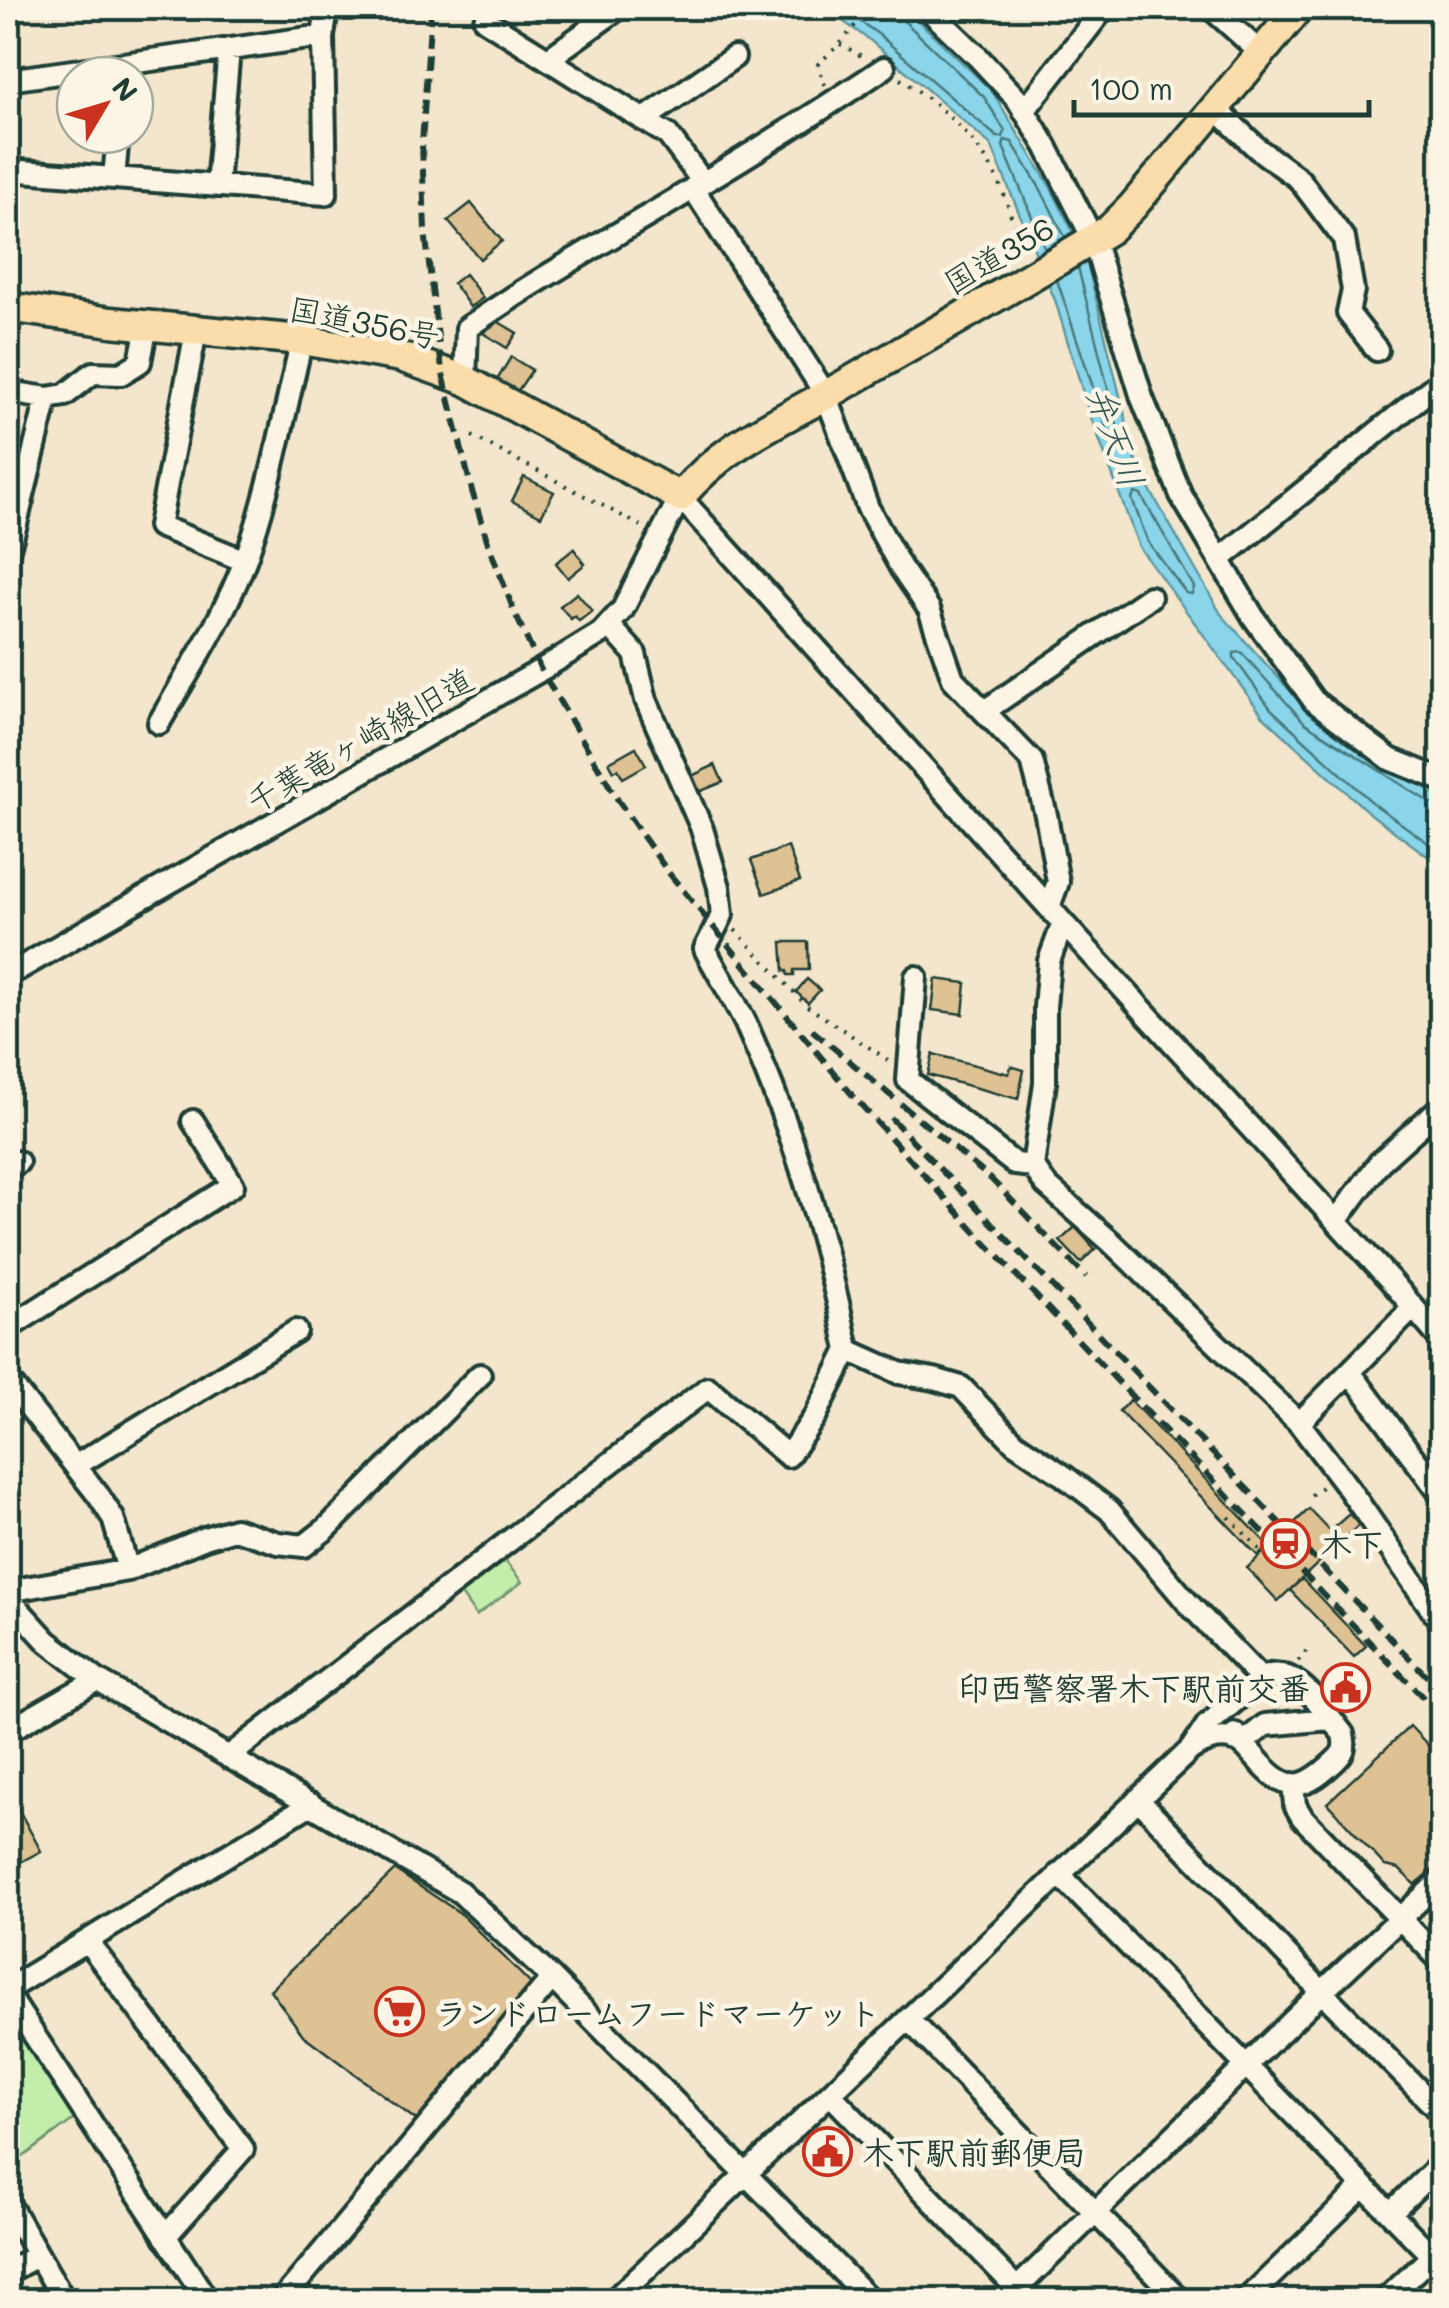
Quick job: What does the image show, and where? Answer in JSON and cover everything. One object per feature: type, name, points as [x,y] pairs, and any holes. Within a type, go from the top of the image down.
[{"type":"highway","name":"国道356","points":[[680,497],[734,446],[1033,275],[1121,219],[1298,8]]},
{"type":"highway","name":"国道356号","points":[[8,307],[302,340],[401,357],[465,380],[680,497]]},
{"type":"street","points":[[8,170],[326,194],[323,36],[328,8]]},
{"type":"street","points":[[548,60],[619,8]]},
{"type":"street","points":[[927,8],[1017,99],[1046,146],[1089,241],[1142,398],[1181,495],[1254,618],[1314,701],[1390,759],[1442,780]]},
{"type":"street","points":[[1024,111],[1104,8]]},
{"type":"street","points":[[1210,8],[1261,53]]},
{"type":"street","points":[[485,20],[668,135],[826,395],[868,508],[928,608],[953,679],[1032,761],[1058,882],[1045,1007],[1044,1082],[1033,1166],[1046,1185],[1111,1242],[1299,1423],[1349,1488],[1442,1624]]},
{"type":"street","points":[[155,63],[323,36]]},
{"type":"street","points":[[217,186],[228,50]]},
{"type":"street","points":[[643,120],[734,57]]},
{"type":"street","points":[[465,380],[466,328],[512,296],[832,104],[884,68]]},
{"type":"street","points":[[8,80],[55,76]]},
{"type":"street","points":[[1214,108],[1300,179],[1344,239],[1353,290],[1348,313],[1377,350]]},
{"type":"street","points":[[114,178],[116,155]]},
{"type":"street","points":[[8,392],[47,398],[66,395],[93,373],[121,374],[140,362],[147,325]]},
{"type":"street","points":[[196,331],[158,526],[245,561]]},
{"type":"street","points":[[159,723],[245,561],[302,340]]},
{"type":"street","points":[[1220,559],[1442,380]]},
{"type":"street","points":[[8,552],[47,398]]},
{"type":"street","points":[[680,497],[1442,1341]]},
{"type":"street","name":"千葉竜ヶ崎線旧道","points":[[8,975],[584,644],[623,609],[680,497]]},
{"type":"street","points":[[986,710],[1150,597]]},
{"type":"street","points":[[228,1757],[708,1388],[788,1456],[816,1415],[848,1350],[828,1260],[790,1133],[744,1020],[706,949],[722,915],[719,887],[702,829],[646,700],[635,654],[609,625]]},
{"type":"street","points":[[916,977],[908,1080],[1015,1164],[1033,1166]]},
{"type":"street","points":[[1336,1221],[1380,1162],[1442,1106]]},
{"type":"street","points":[[8,1328],[233,1186],[193,1121]]},
{"type":"street","points":[[1299,1423],[1414,1308]]},
{"type":"street","points":[[75,1466],[296,1331]]},
{"type":"street","points":[[848,1350],[900,1373],[961,1387],[1015,1444],[1109,1510],[1187,1602],[1261,1679]]},
{"type":"street","points":[[1350,1372],[1442,1496]]},
{"type":"street","points":[[480,1375],[327,1528],[304,1546],[278,1544],[235,1529],[128,1570],[8,1595],[47,1641],[98,1680],[460,1892],[552,1978],[870,2300]]},
{"type":"street","points":[[8,1380],[113,1518],[128,1570]]},
{"type":"street","points":[[614,2300],[1191,1748],[1207,1724],[1261,1679],[1278,1672],[1298,1682],[1342,1734],[1345,1750],[1306,1784],[1281,1781],[1242,1743],[1230,1722],[1232,1704]]},
{"type":"street","points":[[8,1731],[98,1680]]},
{"type":"street","points":[[1242,1743],[1266,1725],[1330,1719]]},
{"type":"street","points":[[1191,1748],[1216,1739],[1242,1743]]},
{"type":"street","points":[[1293,1784],[1295,1805],[1302,1817],[1442,1962]]},
{"type":"street","points":[[1138,1799],[1442,2114]]},
{"type":"street","points":[[207,2300],[8,1992],[311,1804]]},
{"type":"street","points":[[1060,1874],[1432,2256],[1385,2300]]},
{"type":"street","points":[[831,2095],[1017,2297],[1095,2214],[1442,1879]]},
{"type":"street","points":[[87,1941],[243,2149],[166,2237]]},
{"type":"street","points":[[282,2300],[552,1978]]},
{"type":"street","points":[[908,2019],[1180,2300]]},
{"type":"street","points":[[1391,2212],[1442,2163]]},
{"type":"street","points":[[1246,2300],[1364,2186]]},
{"type":"street","points":[[8,2203],[64,2300]]},
{"type":"street","points":[[8,2272],[38,2255]]},
{"type":"path","points":[[832,104],[818,64],[840,44],[868,8]]},
{"type":"path","points":[[840,44],[922,93],[968,134],[1001,186],[1033,275]]},
{"type":"path","points":[[472,436],[660,536]]},
{"type":"path","points":[[722,915],[807,1006],[908,1074]]},
{"type":"path","points":[[1229,1516],[1263,1553]]},
{"type":"green space","points":[[499,1553],[522,1582],[476,1616],[456,1587]]},
{"type":"green space","points":[[8,2010],[77,2117],[8,2168]]},
{"type":"water","name":"弁天川","points":[[824,8],[905,8],[992,91],[1050,186],[1086,258],[1138,469],[1221,614],[1312,715],[1441,798],[1441,866],[1368,812],[1263,716],[1139,547],[1089,412],[1055,300],[991,145],[871,41]]},
{"type":"building","points":[[471,203],[502,241],[480,259],[448,221]]},
{"type":"building","points":[[465,274],[483,298],[470,307],[453,283]]},
{"type":"building","points":[[492,318],[517,333],[507,348],[483,333]]},
{"type":"building","points":[[511,357],[532,370],[517,392],[497,380]]},
{"type":"building","points":[[524,477],[554,492],[541,516],[512,501]]},
{"type":"building","points":[[574,549],[585,564],[568,578],[556,563]]},
{"type":"building","points":[[577,593],[592,611],[579,621],[575,616],[571,619],[560,606]]},
{"type":"building","points":[[636,747],[646,765],[623,778],[609,762]]},
{"type":"building","points":[[715,765],[723,782],[694,794],[687,778]]},
{"type":"building","points":[[788,847],[800,881],[764,894],[751,860]]},
{"type":"building","points":[[782,942],[808,942],[809,970],[794,970],[794,975],[784,971]]},
{"type":"building","points":[[807,979],[820,990],[808,1003],[796,992]]},
{"type":"building","points":[[936,979],[966,983],[963,1014],[932,1010]]},
{"type":"building","points":[[933,1054],[1009,1074],[1011,1066],[1024,1070],[1018,1099],[928,1075]]},
{"type":"building","points":[[1075,1227],[1095,1249],[1081,1263],[1060,1241]]},
{"type":"building","points":[[1130,1400],[1269,1546],[1258,1556],[1119,1411]]},
{"type":"building","points":[[1309,1509],[1330,1531],[1349,1514],[1359,1525],[1278,1601],[1247,1568]]},
{"type":"building","points":[[1302,1579],[1366,1646],[1354,1657],[1290,1590]]},
{"type":"building","points":[[1410,1726],[1442,1760],[1442,1862],[1415,1885],[1399,1869],[1385,1866],[1327,1803]]},
{"type":"building","points":[[8,1790],[41,1851],[8,1869]]},
{"type":"building","name":"ランドロームフードマーケット","points":[[395,1870],[460,1913],[535,1988],[420,2123],[303,2035],[270,1990]]},
{"type":"railway","points":[[431,8],[422,144],[425,231],[442,370],[472,491],[514,611],[541,670],[619,802],[668,872],[854,1097],[981,1238],[1442,1717]]},
{"type":"railway","points":[[812,1030],[991,1179],[1086,1277]]},
{"type":"railway","points":[[891,1118],[1442,1692]]},
{"type":"place","name":"木下","points":[[1285,1543]]},
{"type":"place","name":"印西警察署木下駅前交番","points":[[1345,1687]]},
{"type":"place","name":"ランドロームフードマーケット","points":[[400,2012]]},
{"type":"place","name":"木下駅前郵便局","points":[[827,2151]]}]
